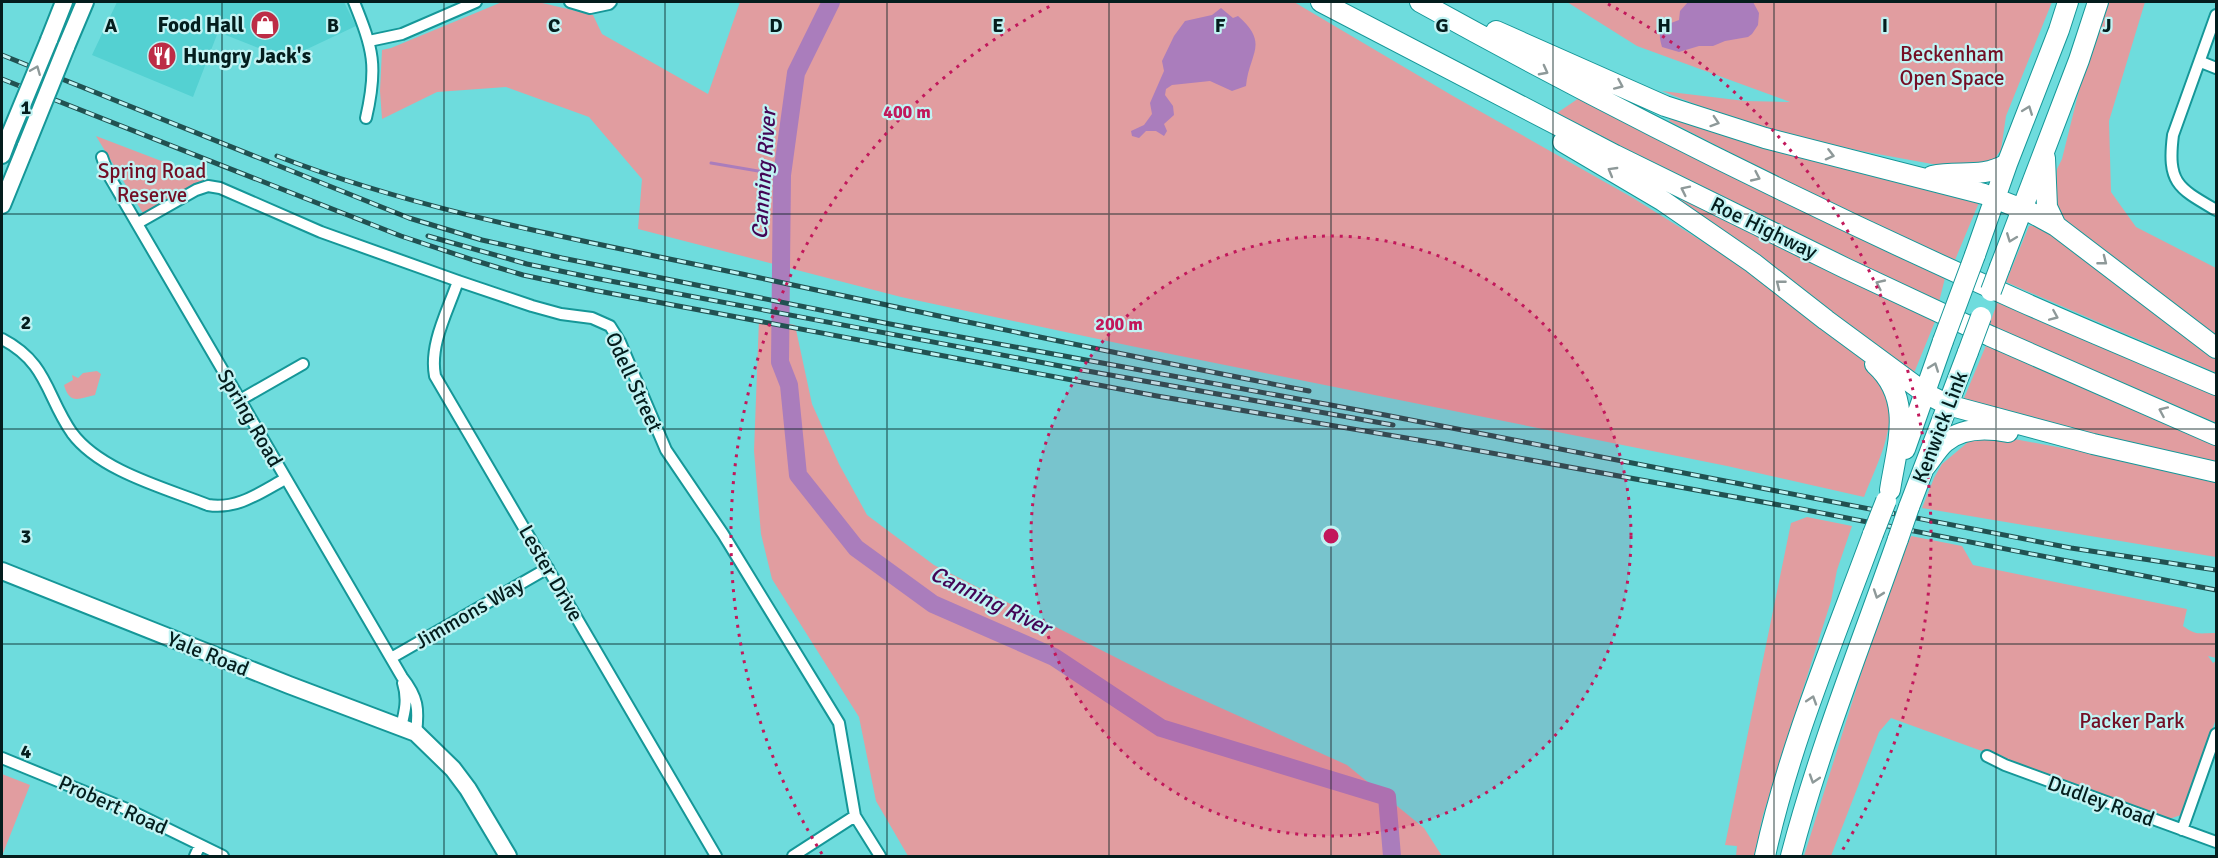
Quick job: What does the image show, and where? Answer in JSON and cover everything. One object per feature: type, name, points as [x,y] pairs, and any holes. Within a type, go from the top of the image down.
[{"type":"highway","name":"Roe Highway","points":[[1320,2],[1615,155],[1845,268],[1990,336],[2217,435]]},
{"type":"highway","name":"Roe Highway","points":[[1420,2],[1541,69],[1738,168],[2021,302],[2217,385]]},
{"type":"highway","points":[[1431,2],[1665,106],[1765,138],[1996,198],[2023,209],[2056,226],[2217,348]]},
{"type":"highway","name":"Kenwick Link","points":[[1765,856],[1773,820],[1817,684],[2068,2]]},
{"type":"highway","name":"Kenwick Link","points":[[1791,856],[1835,717],[1909,507],[2023,209],[2098,2]]},
{"type":"highway","points":[[1383,35],[1450,78],[1663,201],[1753,263],[1925,393],[1948,405],[2093,444],[2217,472]]},
{"type":"highway","points":[[2044,152],[2047,207],[2056,226]]},
{"type":"highway","points":[[1921,178],[1943,174],[1987,173],[2007,164]]},
{"type":"highway","points":[[1826,320],[1883,372],[1898,397],[1900,424],[1888,495]]},
{"type":"highway","points":[[1924,468],[1944,443],[1978,429],[1990,429],[2070,445],[2093,444]]},
{"type":"main road","points":[[2,155],[64,2]]},
{"type":"main road","points":[[2,205],[85,2]]},
{"type":"main road","name":"Yale Road","points":[[2,572],[289,686],[408,730]]},
{"type":"main road","points":[[408,730],[453,769],[468,789],[508,856]]},
{"type":"street","points":[[354,2],[369,41],[373,59],[372,93],[366,117]]},
{"type":"street","points":[[369,41],[402,34],[476,2]]},
{"type":"street","points":[[570,2],[590,8],[611,2]]},
{"type":"street","points":[[2217,15],[2173,135],[2170,156],[2172,170],[2178,184],[2187,193],[2217,210]]},
{"type":"street","points":[[2201,62],[2217,68]]},
{"type":"street","name":"Spring Road","points":[[102,157],[108,174],[285,479],[402,677],[413,690],[418,709],[408,730]]},
{"type":"street","name":"Odell Street","points":[[138,223],[196,190],[208,186],[220,188],[321,232],[458,281],[532,306],[561,314],[592,318],[610,326],[620,342],[666,450],[723,534],[839,723],[855,816]]},
{"type":"street","name":"Lester Drive","points":[[458,281],[435,347],[433,362],[435,376],[716,856]]},
{"type":"street","points":[[2,339],[28,358],[44,378],[72,434],[93,454],[121,471],[208,506],[222,508],[237,504],[285,479]]},
{"type":"street","points":[[240,399],[303,364]]},
{"type":"street","name":"Jimmons Way","points":[[391,658],[548,568]]},
{"type":"street","name":"Spring Road","points":[[402,677],[407,695],[408,730]]},
{"type":"street","points":[[2182,830],[2217,734]]},
{"type":"street","name":"Dudley Road","points":[[1987,756],[2005,765],[2217,842]]},
{"type":"street","name":"Probert Road","points":[[2,758],[129,810],[223,856]]},
{"type":"street","points":[[793,856],[855,816],[880,856]]},
{"type":"street","points":[[195,856],[200,845]]},
{"type":"shaded area","points":[[117,2],[344,2],[356,26],[286,59],[218,32],[193,97],[92,55]]},
{"type":"shaded area","points":[[1688,2],[1753,2],[1759,13],[1758,25],[1748,37],[1725,41],[1713,46],[1699,46],[1679,52],[1662,47],[1660,31],[1666,22],[1679,20],[1680,11]]},
{"type":"shaded area","points":[[1221,8],[1233,18],[1238,16],[1253,34],[1255,49],[1246,86],[1232,91],[1210,81],[1172,85],[1166,89],[1165,95],[1173,106],[1174,115],[1164,124],[1167,131],[1164,136],[1156,131],[1146,131],[1139,138],[1132,136],[1131,131],[1144,125],[1152,114],[1150,103],[1164,71],[1162,61],[1174,36],[1185,21],[1212,15]]},
{"type":"green space","points":[[502,2],[538,2],[593,15],[602,34],[708,94],[740,2],[1294,2],[1633,198],[1772,285],[1871,367],[1882,383],[1888,399],[1890,415],[1883,448],[1864,497],[1727,466],[1131,346],[901,297],[638,229],[642,179],[589,117],[506,87],[437,92],[382,119],[380,91],[382,50]]},
{"type":"green space","name":"Beckenham Open Space","points":[[1567,2],[2052,2],[2006,116],[2001,150],[1988,163],[1954,168],[1861,151],[1750,126],[1662,91],[1745,101],[1790,102],[1637,46]]},
{"type":"green space","points":[[2105,2],[2145,2],[2109,121],[2111,192],[2136,227],[2216,268],[2216,335],[2133,275],[2054,213],[2057,169],[2062,159],[2093,34]]},
{"type":"green space","points":[[1582,96],[1946,274],[1939,302],[1554,115]]},
{"type":"green space","points":[[1673,112],[1980,200],[1955,260],[1812,195],[1669,121]]},
{"type":"green space","name":"Spring Road Reserve","points":[[96,136],[211,180],[144,215]]},
{"type":"green space","points":[[1667,190],[1936,319],[1914,373],[1664,194]]},
{"type":"green space","points":[[2037,225],[2216,349],[2216,373],[2006,282],[2029,226]]},
{"type":"green space","points":[[2000,296],[2216,393],[2216,423],[1989,325]]},
{"type":"green space","points":[[759,319],[795,325],[812,404],[839,464],[867,515],[934,565],[1170,685],[1347,765],[1424,828],[1442,856],[908,856],[876,801],[859,717],[772,579],[761,534],[754,451]]},
{"type":"green space","points":[[1987,343],[2216,444],[2216,466],[1962,403]]},
{"type":"green space","points":[[97,371],[101,374],[95,395],[80,399],[69,396],[64,385],[73,380],[72,375],[78,378],[83,373]]},
{"type":"green space","points":[[1993,435],[2073,450],[2085,449],[2216,477],[2216,557],[1922,508],[1942,464],[1967,443],[1966,440]]},
{"type":"green space","points":[[1807,517],[1852,526],[1837,570],[1831,601],[1763,815],[1754,856],[1736,856],[1737,846],[1725,845],[1791,523]]},
{"type":"green space","name":"Packer Park","points":[[1911,536],[1962,546],[1973,565],[2187,609],[2183,626],[2195,633],[2216,633],[2216,658],[2208,656],[2213,663],[2216,661],[2216,719],[2181,815],[2169,819],[1891,718],[1879,732],[1831,856],[1804,856],[1903,540],[1909,541]]},
{"type":"green space","points":[[2,774],[30,785],[2,856]]},
{"type":"waterway","name":"Canning River","points":[[831,2],[796,73],[782,175],[780,362],[789,385],[798,475],[856,548],[933,604],[1054,657],[1161,728],[1387,797],[1392,856]]},
{"type":"waterway","points":[[711,163],[782,175]]},
{"type":"railway","points":[[2,55],[409,218],[482,240],[890,324],[1385,415],[2071,548],[2216,570]]},
{"type":"railway","points":[[2,79],[401,236],[523,275],[1157,396],[1436,443],[1796,508],[2216,590]]},
{"type":"railway","points":[[277,156],[393,195],[571,239],[1309,391]]},
{"type":"railway","points":[[428,236],[527,264],[589,277],[1076,369],[1393,425]]},
{"type":"place","name":"Food Hall","points":[[265,25]]},
{"type":"place","name":"Hungry Jack's","points":[[162,56]]}]
